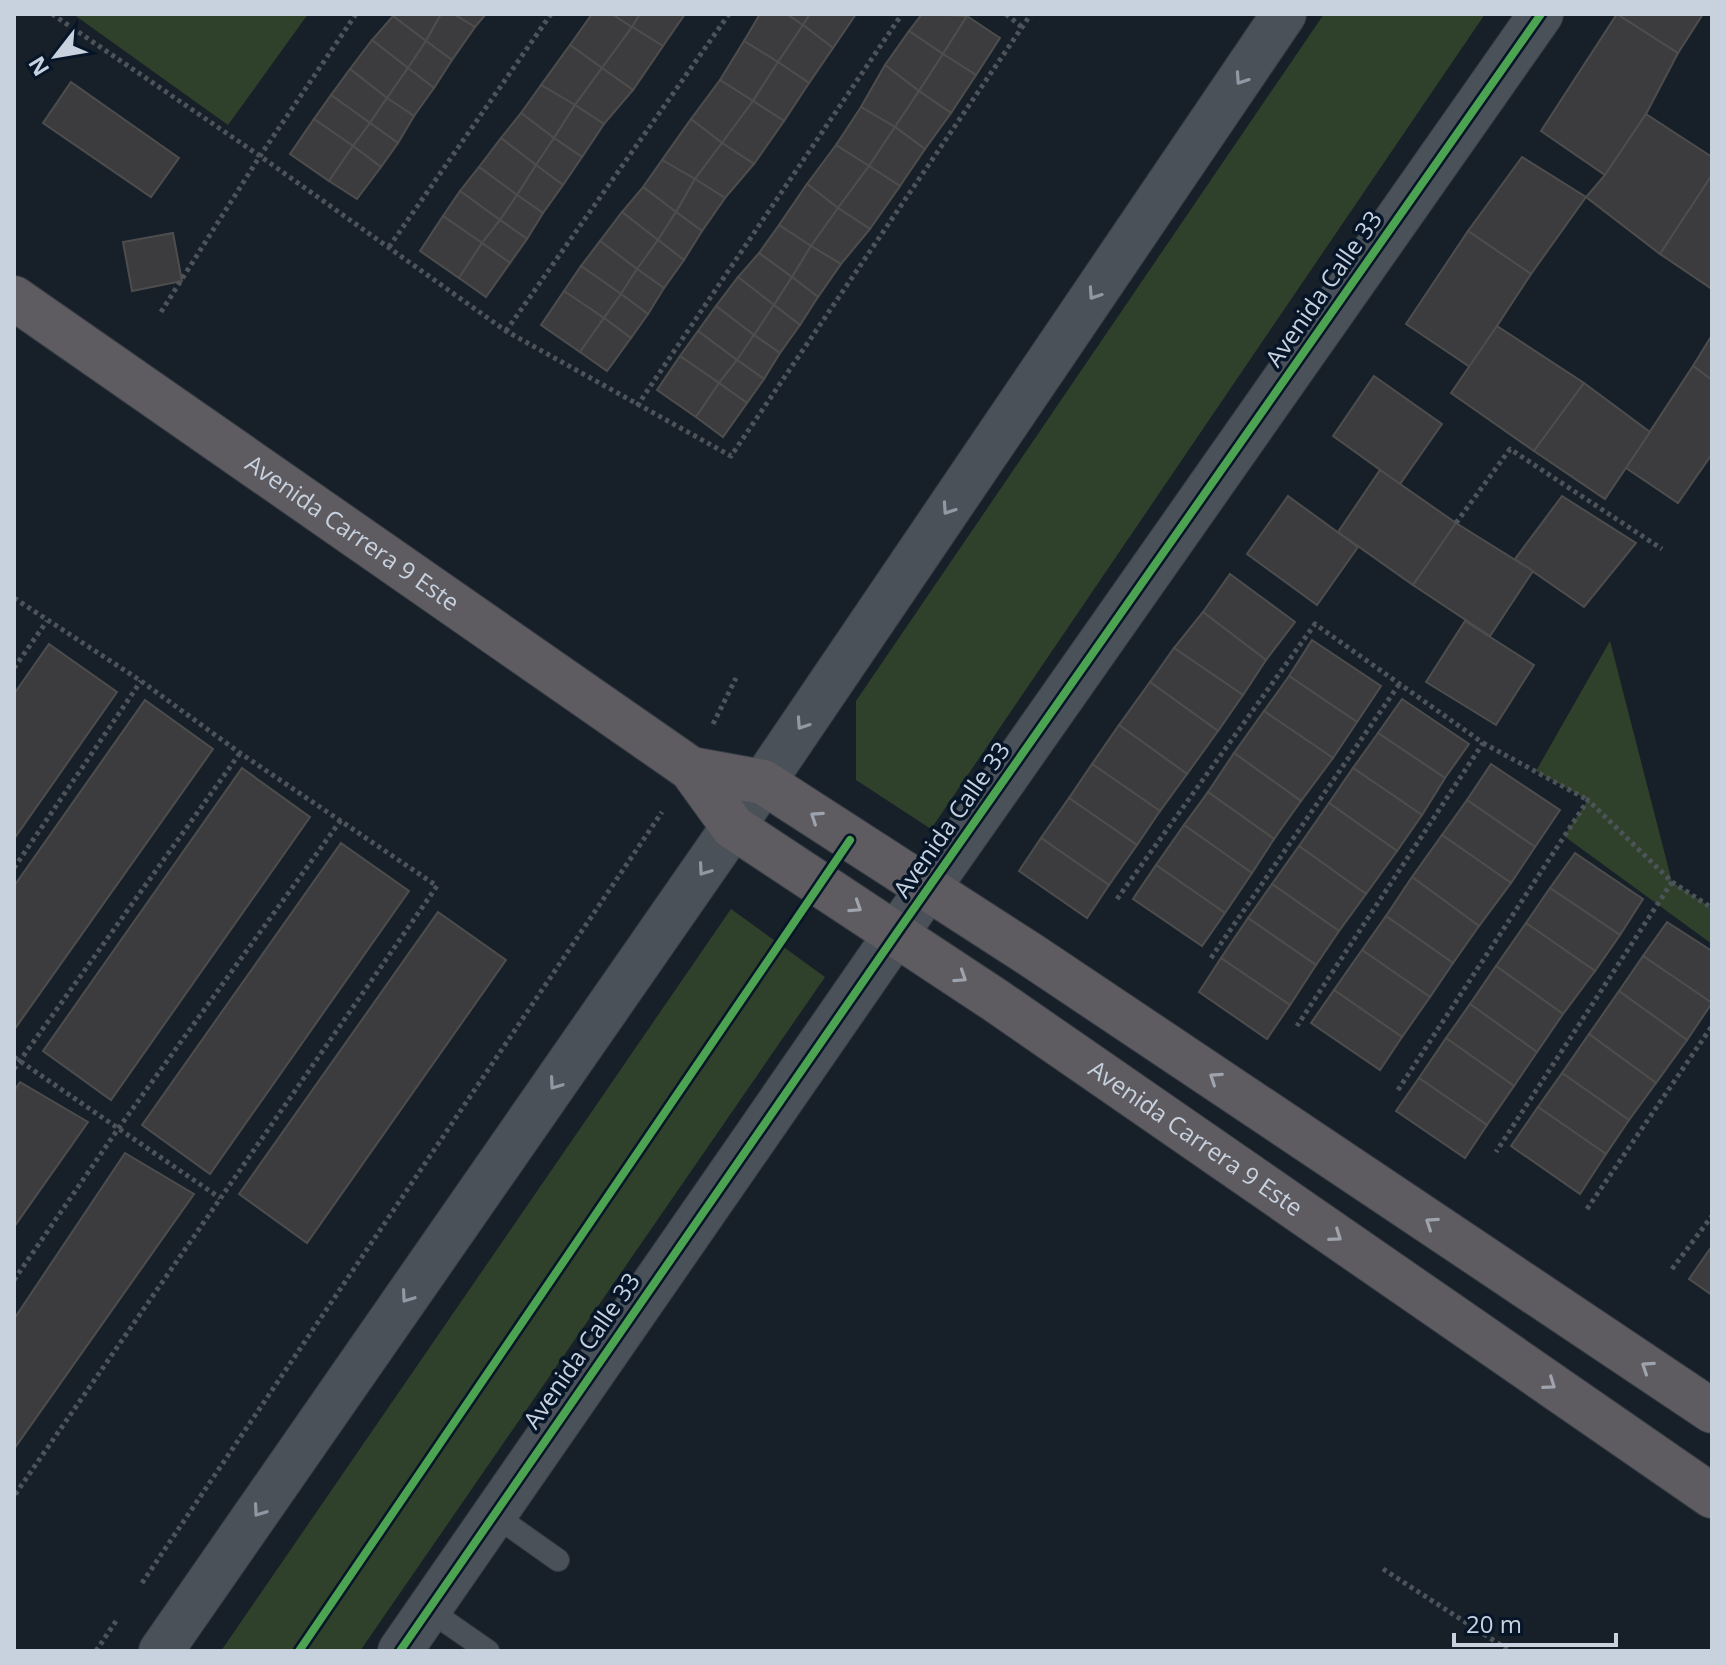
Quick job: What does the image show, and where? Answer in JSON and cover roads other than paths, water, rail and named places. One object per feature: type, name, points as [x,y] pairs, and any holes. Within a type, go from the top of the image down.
[{"type":"main road","name":"Avenida Carrera 9 Este","points":[[14,298],[691,769],[733,827],[995,1000],[1712,1496]]},
{"type":"main road","name":"Avenida Carrera 9 Este","points":[[691,769],[763,782],[929,889],[1712,1411]]},
{"type":"street","points":[[161,1651],[733,827],[1284,14]]},
{"type":"street","name":"Avenida Calle 33","points":[[400,1651],[896,934],[1541,14]]},
{"type":"lane","points":[[493,1514],[558,1560]]},
{"type":"lane","points":[[429,1610],[488,1651]]}]
